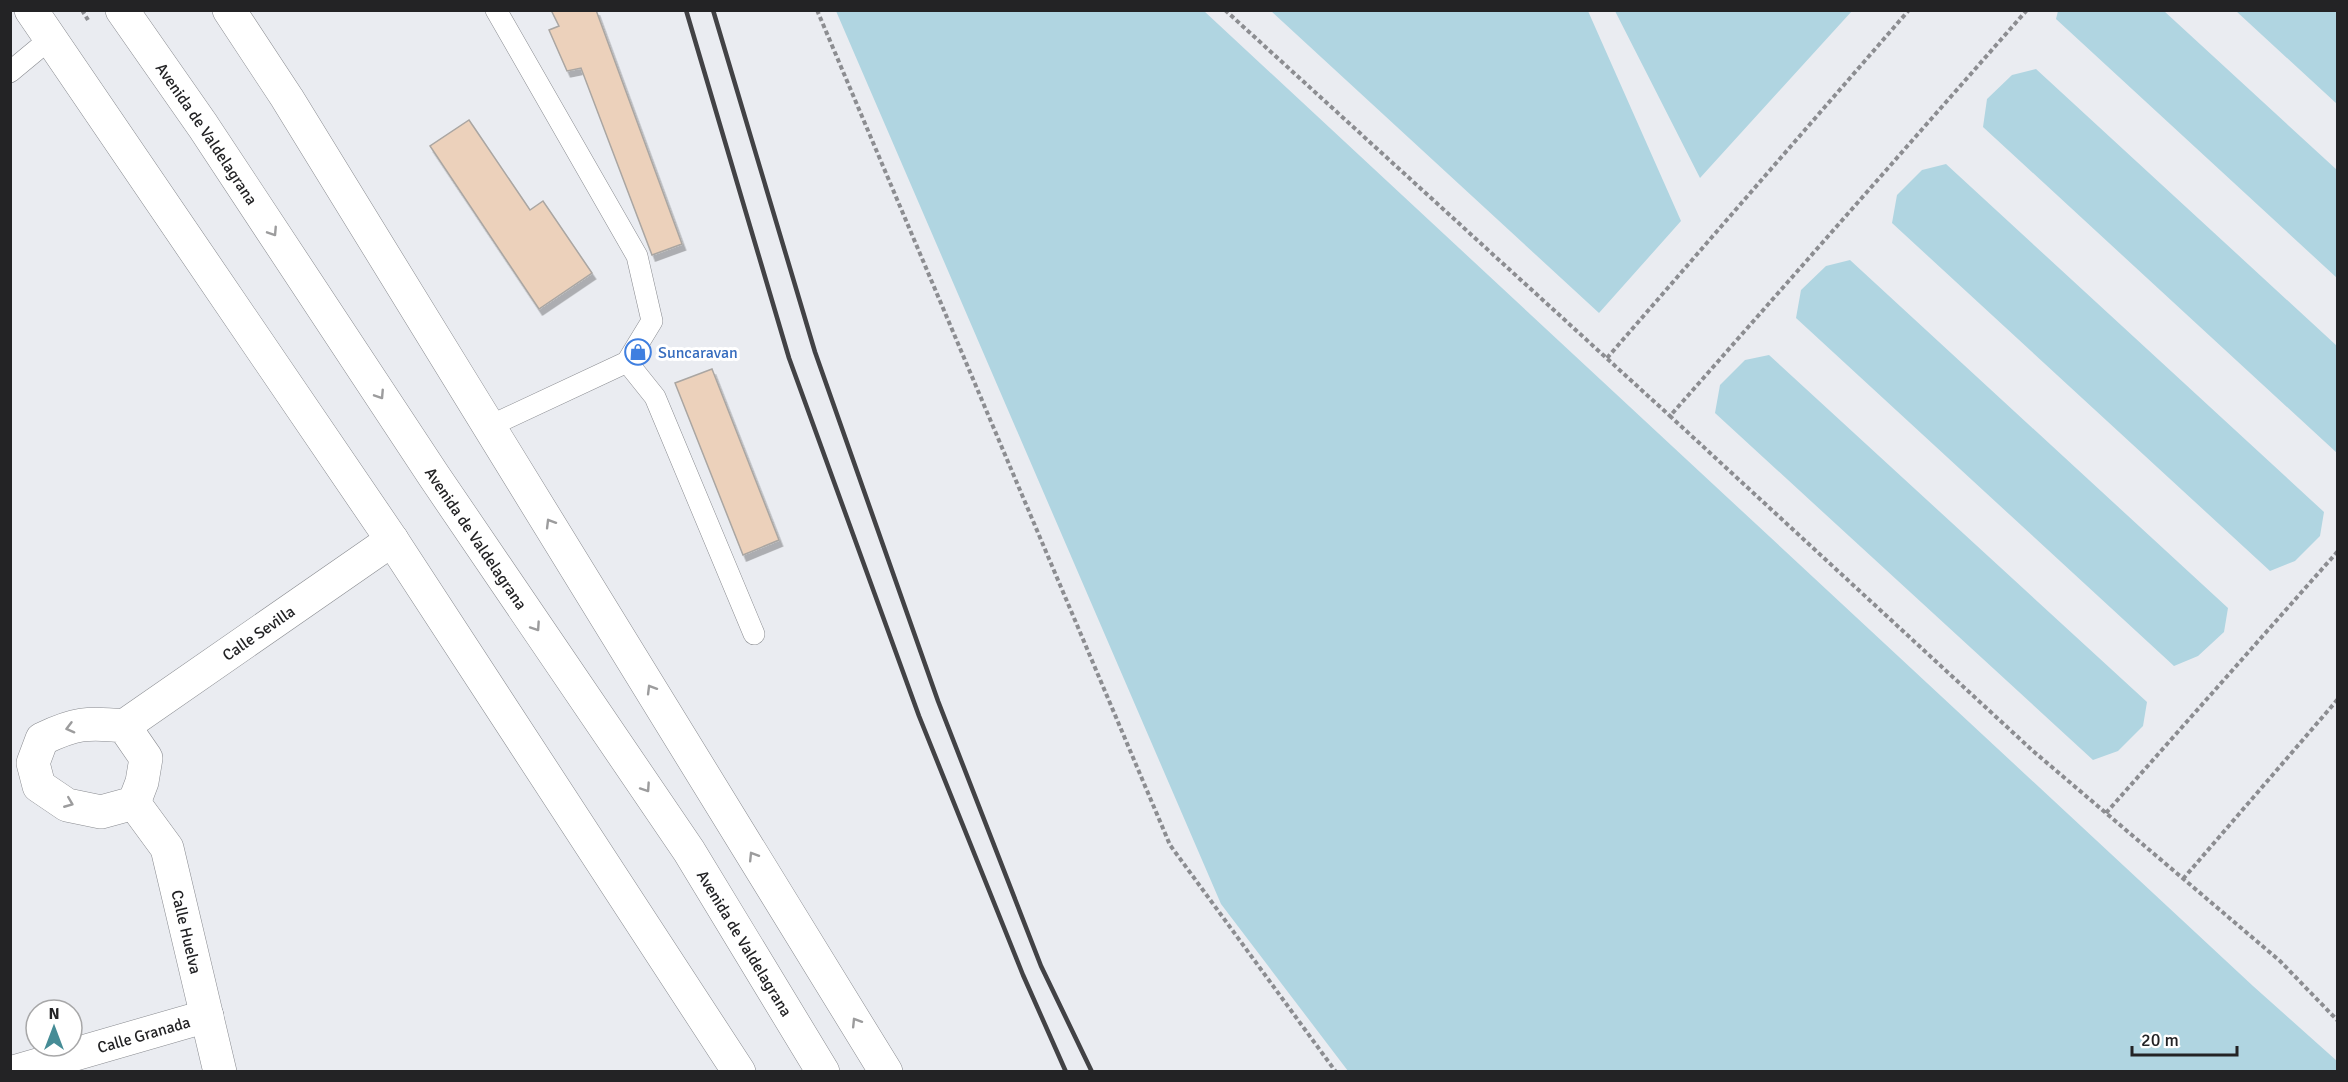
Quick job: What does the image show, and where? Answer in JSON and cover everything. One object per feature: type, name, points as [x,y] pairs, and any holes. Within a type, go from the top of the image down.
[{"type":"main road","points":[[31,10],[392,540],[739,1071]]},
{"type":"main road","name":"Avenida de Valdelagrana","points":[[122,10],[203,126],[434,477],[689,851],[823,1071]]},
{"type":"main road","points":[[229,10],[287,98],[886,1071]]},
{"type":"main road","name":"Calle Sevilla","points":[[124,726],[392,540]]},
{"type":"main road","points":[[93,722],[124,726],[146,758],[142,782],[134,803],[101,812],[67,805],[39,786],[22,756],[42,739],[64,729],[93,722]]},
{"type":"main road","name":"Calle Huelva","points":[[134,803],[167,848],[220,1071]]},
{"type":"main road","name":"Calle Granada","points":[[14,1071],[207,1016]]},
{"type":"lane","points":[[490,426],[627,362],[652,321],[637,256],[496,10]]},
{"type":"lane","points":[[10,72],[51,38]]},
{"type":"lane","points":[[627,362],[655,397],[754,634]]},
{"type":"path","points":[[817,10],[1170,845],[1336,1071]]},
{"type":"path","points":[[1225,10],[2033,751],[2280,961],[2337,1021]]},
{"type":"path","points":[[1607,358],[1909,10]]},
{"type":"path","points":[[1670,416],[2027,10]]},
{"type":"path","points":[[2106,813],[2337,550]]},
{"type":"path","points":[[2183,879],[2337,699]]},
{"type":"water","points":[[836,11],[1204,11],[2253,986],[2337,1061],[2337,1071],[1348,1071],[1221,904]]},
{"type":"water","points":[[1271,11],[1588,11],[1681,221],[1599,313]]},
{"type":"water","points":[[1615,11],[1852,11],[1700,178]]},
{"type":"water","points":[[2058,11],[2164,11],[2337,170],[2337,278],[2056,19]]},
{"type":"water","points":[[2236,11],[2337,11],[2337,104]]},
{"type":"water","points":[[2036,69],[2337,346],[2337,453],[1983,127],[1987,99],[2012,75]]},
{"type":"water","points":[[1946,164],[2324,512],[2320,536],[2295,561],[2270,571],[1892,223],[1897,195],[1922,170]]},
{"type":"water","points":[[1850,260],[2228,608],[2224,632],[2198,656],[2174,666],[1796,318],[1801,290],[1826,266]]},
{"type":"water","points":[[1769,355],[2147,702],[2143,726],[2118,751],[2093,760],[1715,413],[1720,385],[1745,360]]},
{"type":"building","points":[[551,10],[596,10],[682,244],[652,255],[581,68],[567,71],[549,30],[559,26]]},
{"type":"building","points":[[469,120],[530,210],[543,201],[592,273],[539,309],[430,146]]},
{"type":"building","points":[[712,369],[779,540],[743,555],[675,383]]},
{"type":"railway","points":[[686,10],[789,358],[919,716],[1023,975],[1066,1072]]},
{"type":"railway","points":[[713,10],[815,352],[938,701],[1041,966],[1092,1072]]},
{"type":"place","name":"Suncaravan","points":[[638,352]]}]
